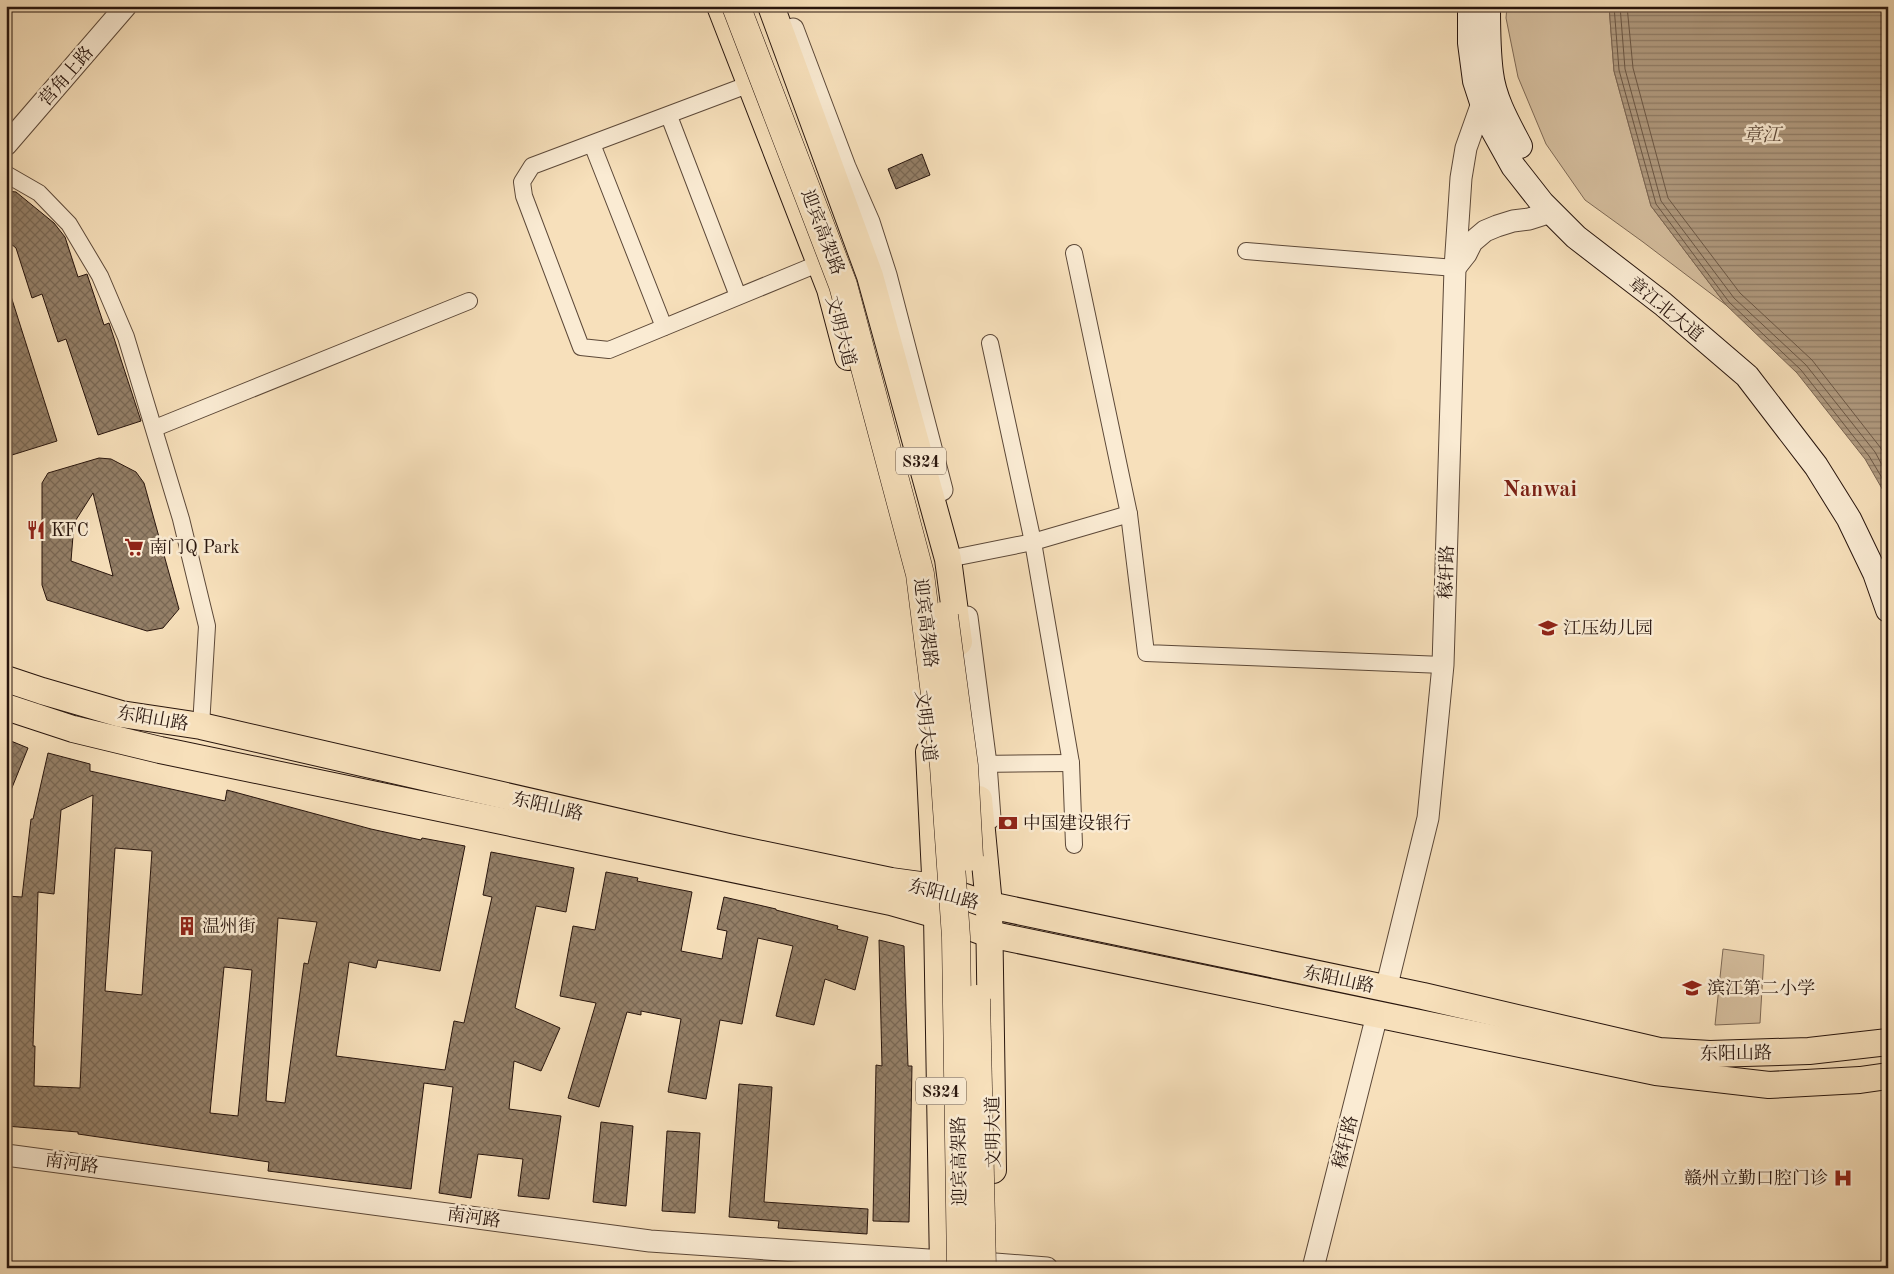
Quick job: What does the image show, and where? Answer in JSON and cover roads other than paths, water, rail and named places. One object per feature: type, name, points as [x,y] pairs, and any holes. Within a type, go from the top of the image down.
[{"type":"highway","name":"迎宾高架路","points":[[736,6],[843,285],[920,574],[944,766],[956,937],[949,1266]]},
{"type":"highway","name":"迎宾高架路","points":[[756,6],[792,97],[857,279],[939,571],[964,766],[975,936],[991,1267]]},
{"type":"main road","name":"文明大道","points":[[720,6],[830,289],[906,574],[931,769],[949,1266]]},
{"type":"main road","name":"文明大道","points":[[771,6],[870,276],[954,557],[981,764],[989,905],[991,1267]]},
{"type":"main road","name":"章江北大道","points":[[1470,6],[1470,43],[1475,80],[1503,114],[1524,153],[1552,193],[1586,229],[1676,298],[1757,368],[1828,458],[1861,511],[1888,565]]},
{"type":"main road","name":"章江北大道","points":[[1488,6],[1488,41],[1491,75],[1488,121],[1513,166],[1551,212],[1576,237],[1663,304],[1747,376],[1816,466],[1849,519],[1875,573],[1888,610]]},
{"type":"main road","name":"东阳山路","points":[[6,679],[121,714],[201,726],[728,847],[891,881],[935,887],[989,905],[1433,998],[1660,1052],[1710,1054],[1809,1051],[1888,1042]]},
{"type":"main road","name":"东阳山路","points":[[6,707],[73,729],[160,750],[890,902],[937,915],[989,934],[1656,1072],[1769,1085],[1860,1080],[1888,1076]]},
{"type":"street","name":"营角上路","points":[[6,145],[126,6]]},
{"type":"street","points":[[784,6],[845,167],[869,222],[886,276],[954,557],[1033,542],[1129,514]]},
{"type":"street","points":[[750,84],[532,166],[522,182],[524,196],[578,338],[582,347],[609,350],[820,263]]},
{"type":"street","name":"稼轩路","points":[[1386,989],[1428,818],[1444,665],[1455,268],[1461,178],[1466,148],[1490,100]]},
{"type":"street","points":[[669,116],[738,296]]},
{"type":"street","points":[[592,144],[664,327]]},
{"type":"street","points":[[6,174],[39,193],[70,224],[100,276],[126,338],[181,519],[206,626],[201,726]]},
{"type":"street","points":[[1246,251],[1455,268],[1466,254],[1472,242],[1484,231],[1505,223],[1529,219],[1551,212]]},
{"type":"street","points":[[1074,253],[1129,514],[1146,653],[1444,665]]},
{"type":"street","points":[[154,428],[469,301]]},
{"type":"street","points":[[990,343],[1033,542],[1071,764],[1074,845]]},
{"type":"street","points":[[981,764],[1071,764]]},
{"type":"street","name":"稼轩路","points":[[1313,1268],[1377,1015]]},
{"type":"street","name":"南河路","points":[[6,1155],[650,1241],[949,1266]]},
{"type":"street","points":[[991,1267],[1047,1268]]},
{"type":"water","name":"章江","points":[[1609,6],[1888,6],[1888,499],[1865,459],[1797,373],[1726,305],[1651,206],[1614,71]]},
{"type":"place","name":"KFC","points":[[36,530]]},
{"type":"place","name":"南门Q Park","points":[[134,547]]},
{"type":"place","name":"江压幼儿园","points":[[1548,628]]},
{"type":"place","name":"中国建设银行","points":[[1008,823]]},
{"type":"place","name":"温州街","points":[[187,926]]},
{"type":"place","name":"滨江第二小学","points":[[1692,988]]},
{"type":"place","name":"赣州立勤口腔门诊","points":[[1843,1178]]},
{"type":"district","name":"Nanwai","points":[[1540,488]]}]
